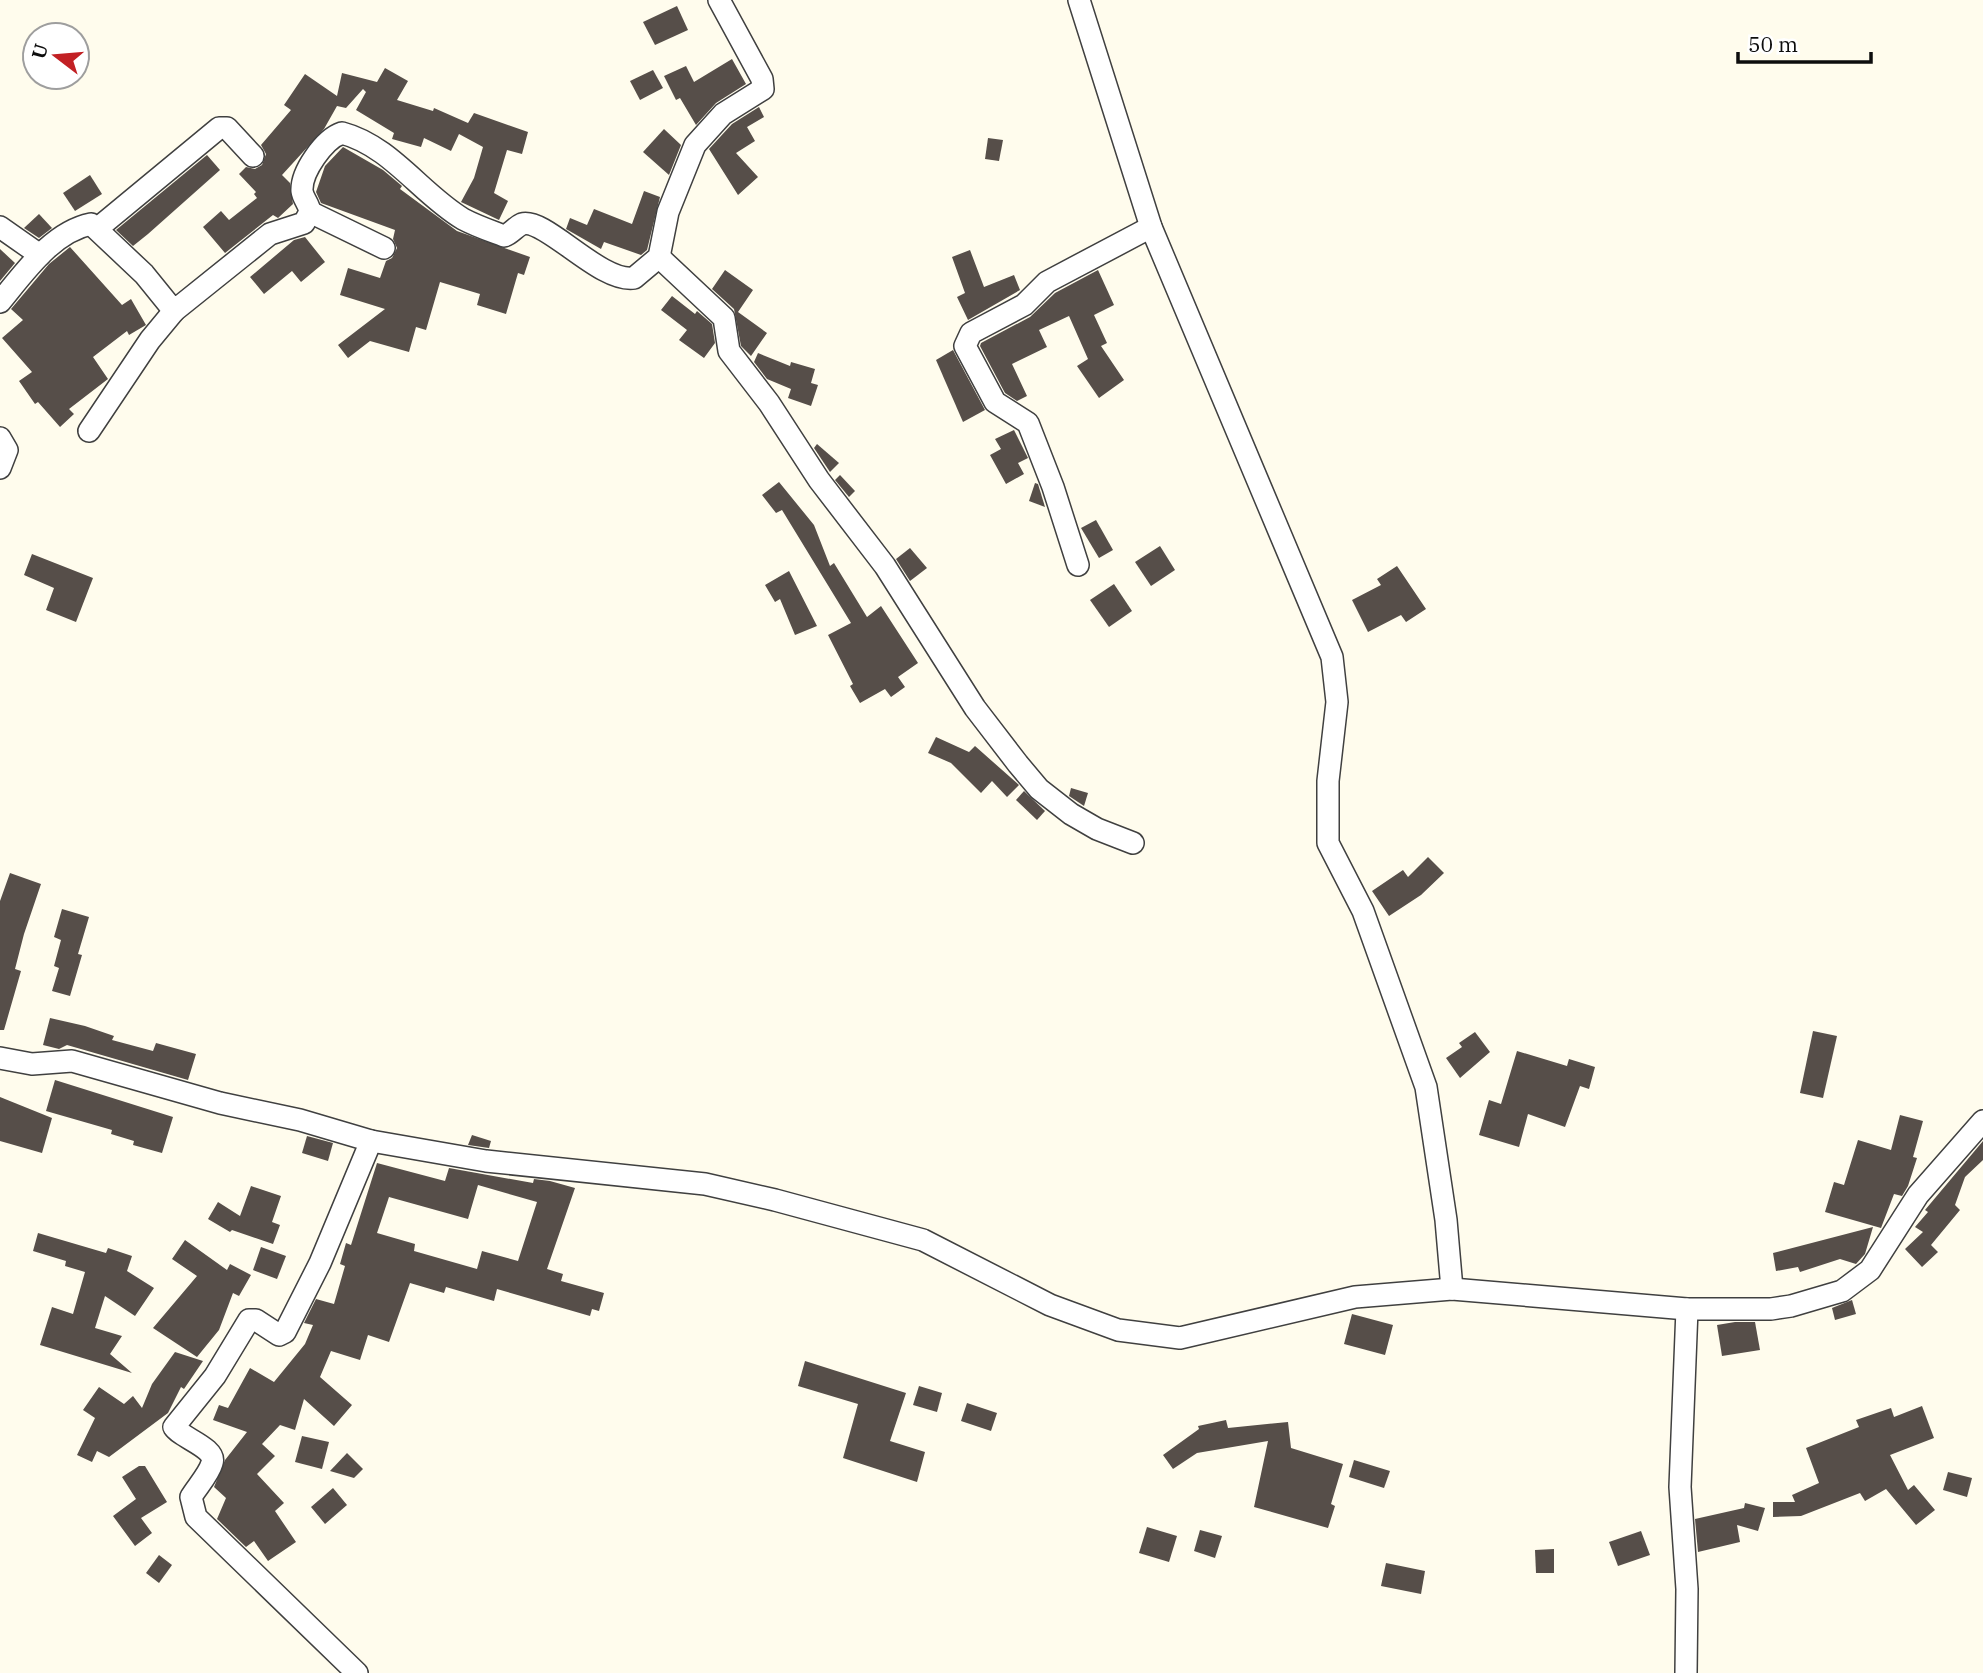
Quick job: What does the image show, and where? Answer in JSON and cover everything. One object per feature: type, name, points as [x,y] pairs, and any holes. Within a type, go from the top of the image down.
[{"type":"street","points":[[384,248],[310,212],[302,192],[320,147],[342,133],[360,139],[413,176],[463,219],[504,236],[523,224],[529,225],[552,236],[606,272],[625,280],[634,278],[659,257],[668,212],[695,145],[723,114],[764,87],[719,0]]},
{"type":"street","points":[[1079,0],[1151,227],[1332,657],[1337,702],[1328,782],[1328,843],[1363,911],[1426,1087],[1446,1220],[1452,1289]]},
{"type":"street","points":[[99,228],[219,128],[227,128],[253,156]]},
{"type":"street","points":[[89,431],[150,340],[174,310],[250,247],[270,234],[299,227],[310,212]]},
{"type":"street","points":[[0,302],[40,255],[85,226],[99,228],[108,241],[161,292],[174,310]]},
{"type":"street","points":[[0,227],[40,255]]},
{"type":"street","points":[[1078,565],[1054,487],[1028,424],[995,402],[965,346],[965,341],[971,333],[1024,305],[1047,282],[1151,227]]},
{"type":"street","points":[[659,257],[724,318],[729,351],[769,403],[819,480],[885,566],[975,708],[1018,764],[1039,789],[1071,814],[1097,829],[1133,844]]},
{"type":"street","points":[[0,438],[7,450],[0,468]]},
{"type":"street","points":[[0,1058],[32,1064],[72,1061],[220,1103],[300,1120],[371,1141],[486,1161],[705,1184],[775,1200],[923,1240],[1050,1305],[1118,1330],[1180,1338],[1355,1297],[1452,1289],[1687,1309],[1771,1309],[1842,1291],[1853,1285],[1882,1256],[1936,1170],[1983,1121]]},
{"type":"street","points":[[357,1673],[196,1517],[191,1497],[212,1464],[213,1457],[209,1451],[174,1427],[207,1387],[248,1320],[256,1320],[279,1335],[285,1332],[320,1263],[371,1141]]},
{"type":"street","points":[[1686,1673],[1687,1589],[1681,1487],[1687,1309]]},
{"type":"building","points":[[677,6],[688,30],[655,45],[643,22]]},
{"type":"building","points":[[732,59],[746,84],[716,103],[696,125],[680,98],[676,100],[664,76],[686,66],[694,82]]},
{"type":"building","points":[[385,68],[408,81],[397,100],[433,111],[434,108],[468,123],[474,113],[528,132],[522,154],[507,150],[494,193],[508,201],[499,220],[461,202],[474,178],[483,147],[459,134],[451,151],[424,138],[421,147],[392,139],[394,133],[356,110],[366,92],[363,89],[346,108],[337,106],[324,129],[282,175],[290,183],[293,204],[278,218],[273,215],[225,253],[203,227],[221,211],[229,220],[257,198],[254,194],[256,192],[239,174],[246,167],[255,169],[262,165],[266,154],[261,145],[291,110],[284,105],[305,74],[337,96],[342,73],[377,82]]},
{"type":"building","points":[[653,70],[663,88],[640,100],[630,81]]},
{"type":"building","points":[[759,107],[764,117],[747,127],[755,141],[736,153],[758,177],[738,195],[709,149],[732,124]]},
{"type":"building","points":[[664,129],[681,145],[669,175],[643,152]]},
{"type":"building","points":[[988,138],[1003,140],[999,161],[985,159]]},
{"type":"building","points":[[343,147],[383,170],[402,186],[400,189],[457,231],[530,257],[524,275],[518,273],[506,314],[477,305],[480,294],[440,282],[426,330],[416,327],[409,352],[370,341],[348,358],[338,345],[385,309],[340,295],[348,268],[380,278],[386,261],[392,258],[397,248],[393,239],[395,230],[321,203],[316,192],[325,166]]},
{"type":"building","points":[[207,155],[220,170],[148,234],[133,246],[116,230]]},
{"type":"building","points":[[90,175],[102,194],[75,211],[63,193]]},
{"type":"building","points":[[644,191],[660,197],[647,250],[641,255],[604,242],[601,249],[566,229],[570,218],[587,225],[594,209],[632,224]]},
{"type":"building","points":[[39,214],[52,228],[39,238],[24,228]]},
{"type":"building","points":[[305,237],[325,262],[301,282],[292,271],[264,294],[250,277],[294,240]]},
{"type":"building","points":[[70,247],[122,305],[131,299],[146,325],[129,335],[127,331],[93,357],[108,379],[69,409],[74,414],[60,427],[38,402],[35,404],[19,381],[32,372],[2,338],[23,320],[11,309],[49,264]]},
{"type":"building","points":[[0,249],[15,263],[0,281]]},
{"type":"building","points":[[970,250],[984,287],[1014,275],[1020,290],[968,320],[957,297],[965,293],[952,257]]},
{"type":"building","points":[[725,270],[753,290],[738,312],[767,333],[751,356],[741,346],[734,309],[712,289]]},
{"type":"building","points":[[1098,270],[1114,305],[1094,315],[1107,343],[1101,346],[1124,380],[1099,398],[1077,366],[1088,359],[1069,316],[1039,330],[1047,347],[1012,364],[1027,396],[1017,401],[1005,393],[980,346],[981,343],[1030,317],[1055,293]]},
{"type":"building","points":[[672,296],[712,324],[715,343],[704,358],[679,340],[687,330],[661,310]]},
{"type":"building","points":[[953,350],[985,410],[963,422],[936,360]]},
{"type":"building","points":[[758,353],[790,366],[791,362],[815,369],[811,383],[818,385],[811,406],[788,398],[791,389],[767,379],[754,362]]},
{"type":"building","points":[[1014,430],[1028,458],[1018,463],[1024,474],[1006,484],[990,455],[1001,449],[995,439]]},
{"type":"building","points":[[817,444],[839,463],[830,472],[814,448]]},
{"type":"building","points":[[840,475],[855,491],[849,497],[835,480]]},
{"type":"building","points":[[779,482],[814,525],[830,566],[834,563],[867,617],[881,606],[918,663],[898,677],[905,687],[891,697],[885,689],[860,703],[850,686],[853,684],[828,635],[851,623],[782,510],[776,513],[762,495]]},
{"type":"building","points":[[1035,483],[1038,484],[1045,507],[1029,501]]},
{"type":"building","points":[[1096,520],[1113,550],[1099,558],[1081,528]]},
{"type":"building","points":[[1160,546],[1175,570],[1151,586],[1135,562]]},
{"type":"building","points":[[910,548],[927,568],[910,581],[896,559]]},
{"type":"building","points":[[32,554],[93,578],[76,622],[46,610],[54,588],[24,575]]},
{"type":"building","points":[[1397,566],[1426,609],[1406,622],[1401,615],[1368,632],[1352,600],[1381,585],[1377,579]]},
{"type":"building","points":[[789,571],[817,626],[795,635],[780,599],[775,602],[765,585]]},
{"type":"building","points":[[1114,584],[1132,611],[1109,627],[1090,600]]},
{"type":"building","points":[[936,737],[969,752],[975,746],[1019,785],[1007,797],[992,781],[981,793],[951,763],[928,753]]},
{"type":"building","points":[[1071,788],[1088,793],[1084,806],[1069,796]]},
{"type":"building","points":[[1024,791],[1045,811],[1037,820],[1016,800]]},
{"type":"building","points":[[1428,857],[1444,873],[1421,895],[1389,916],[1372,891],[1403,870],[1408,877]]},
{"type":"building","points":[[10,873],[41,884],[15,969],[21,971],[4,1030],[0,1030],[0,901]]},
{"type":"building","points":[[62,909],[89,917],[70,996],[52,991],[59,968],[54,966],[61,940],[54,937]]},
{"type":"building","points":[[50,1018],[85,1026],[114,1036],[112,1040],[153,1051],[156,1043],[196,1054],[188,1080],[67,1045],[59,1049],[43,1045]]},
{"type":"building","points":[[1813,1031],[1837,1036],[1823,1098],[1800,1093]]},
{"type":"building","points":[[1475,1032],[1490,1052],[1460,1078],[1446,1058],[1462,1047],[1459,1043]]},
{"type":"building","points":[[1517,1051],[1567,1066],[1569,1059],[1595,1067],[1589,1089],[1580,1086],[1565,1127],[1528,1114],[1519,1147],[1479,1135],[1489,1100],[1501,1104]]},
{"type":"building","points":[[55,1080],[173,1117],[162,1153],[133,1145],[134,1141],[111,1134],[112,1130],[46,1111]]},
{"type":"building","points":[[0,1097],[52,1118],[42,1153],[0,1141]]},
{"type":"building","points":[[1900,1115],[1923,1121],[1913,1157],[1917,1158],[1908,1186],[1902,1196],[1894,1194],[1881,1228],[1825,1212],[1834,1182],[1844,1185],[1858,1140],[1891,1150]]},
{"type":"building","points":[[472,1135],[491,1141],[489,1148],[468,1145]]},
{"type":"building","points":[[307,1136],[333,1143],[328,1161],[302,1153]]},
{"type":"building","points":[[1983,1141],[1983,1160],[1965,1177],[1955,1205],[1960,1210],[1931,1245],[1938,1252],[1922,1267],[1905,1249],[1923,1232],[1915,1227],[1928,1212],[1925,1210]]},
{"type":"building","points":[[377,1163],[445,1181],[449,1168],[533,1183],[534,1179],[550,1181],[575,1188],[547,1269],[563,1274],[561,1281],[604,1293],[599,1311],[592,1309],[590,1316],[497,1289],[494,1301],[446,1287],[444,1293],[410,1283],[389,1342],[368,1335],[360,1360],[331,1351],[320,1377],[352,1405],[334,1426],[304,1399],[295,1430],[280,1425],[262,1444],[275,1456],[257,1474],[284,1503],[275,1511],[296,1542],[268,1561],[254,1541],[246,1547],[217,1519],[226,1498],[214,1487],[225,1460],[247,1432],[213,1420],[219,1405],[228,1408],[250,1368],[274,1382],[305,1344],[313,1325],[304,1323],[316,1299],[334,1304],[345,1266],[340,1264],[346,1243],[351,1245]],"holes":[[[478,1185],[537,1202],[518,1261],[482,1251],[477,1269],[414,1251],[415,1244],[377,1233],[389,1197],[468,1219]]]},
{"type":"building","points":[[251,1186],[281,1196],[272,1222],[280,1225],[273,1244],[232,1230],[230,1232],[208,1219],[218,1202],[240,1216]]},
{"type":"building","points":[[1873,1227],[1865,1254],[1856,1264],[1840,1259],[1800,1272],[1798,1267],[1776,1271],[1773,1253]]},
{"type":"building","points":[[38,1233],[106,1253],[108,1248],[132,1256],[127,1271],[154,1288],[135,1316],[105,1296],[95,1328],[122,1336],[110,1354],[132,1373],[40,1345],[52,1307],[73,1314],[85,1272],[65,1266],[66,1261],[33,1251]]},
{"type":"building","points":[[185,1240],[227,1270],[230,1264],[251,1275],[239,1296],[233,1293],[219,1330],[197,1357],[153,1328],[197,1276],[172,1259]]},
{"type":"building","points":[[261,1247],[286,1256],[277,1279],[253,1270]]},
{"type":"building","points":[[1852,1300],[1856,1314],[1835,1320],[1832,1308]]},
{"type":"building","points":[[1352,1314],[1393,1325],[1385,1355],[1344,1344]]},
{"type":"building","points":[[1755,1322],[1760,1350],[1722,1356],[1717,1325]]},
{"type":"building","points":[[175,1352],[203,1361],[184,1389],[181,1387],[168,1413],[109,1457],[97,1451],[92,1462],[77,1455],[95,1418],[83,1410],[99,1387],[124,1404],[133,1396],[142,1408],[152,1384]]},
{"type":"building","points":[[805,1361],[906,1393],[890,1441],[925,1452],[917,1482],[843,1458],[858,1404],[798,1386]]},
{"type":"building","points":[[919,1386],[942,1393],[937,1412],[913,1405]]},
{"type":"building","points":[[967,1403],[997,1413],[991,1431],[961,1421]]},
{"type":"building","points":[[1922,1406],[1934,1438],[1890,1455],[1908,1490],[1914,1485],[1935,1510],[1916,1525],[1886,1489],[1865,1501],[1860,1493],[1801,1516],[1773,1517],[1773,1502],[1795,1502],[1792,1495],[1819,1483],[1806,1448],[1859,1427],[1856,1420],[1891,1408],[1894,1417]]},
{"type":"building","points":[[1226,1420],[1228,1428],[1288,1422],[1291,1448],[1343,1464],[1331,1504],[1335,1506],[1328,1528],[1254,1507],[1268,1441],[1197,1453],[1173,1469],[1163,1455],[1199,1429],[1198,1426]]},
{"type":"building","points":[[302,1436],[329,1442],[322,1469],[295,1462]]},
{"type":"building","points":[[347,1453],[363,1469],[354,1478],[330,1471]]},
{"type":"building","points":[[1354,1460],[1390,1471],[1384,1488],[1349,1477]]},
{"type":"building","points":[[139,1466],[145,1466],[167,1502],[141,1518],[152,1533],[135,1546],[113,1516],[136,1499],[122,1477]]},
{"type":"building","points":[[1948,1472],[1972,1478],[1967,1497],[1943,1490]]},
{"type":"building","points":[[333,1488],[347,1505],[325,1524],[311,1507]]},
{"type":"building","points":[[1745,1503],[1765,1508],[1758,1531],[1737,1525],[1740,1542],[1698,1552],[1695,1519],[1744,1508]]},
{"type":"building","points":[[1147,1527],[1177,1536],[1169,1562],[1139,1553]]},
{"type":"building","points":[[1200,1530],[1222,1536],[1215,1558],[1194,1551]]},
{"type":"building","points":[[1641,1531],[1650,1555],[1618,1566],[1609,1542]]},
{"type":"building","points":[[1554,1549],[1554,1573],[1536,1573],[1535,1550]]},
{"type":"building","points":[[159,1555],[172,1565],[159,1583],[146,1573]]},
{"type":"building","points":[[1386,1563],[1425,1571],[1421,1594],[1381,1586]]}]
